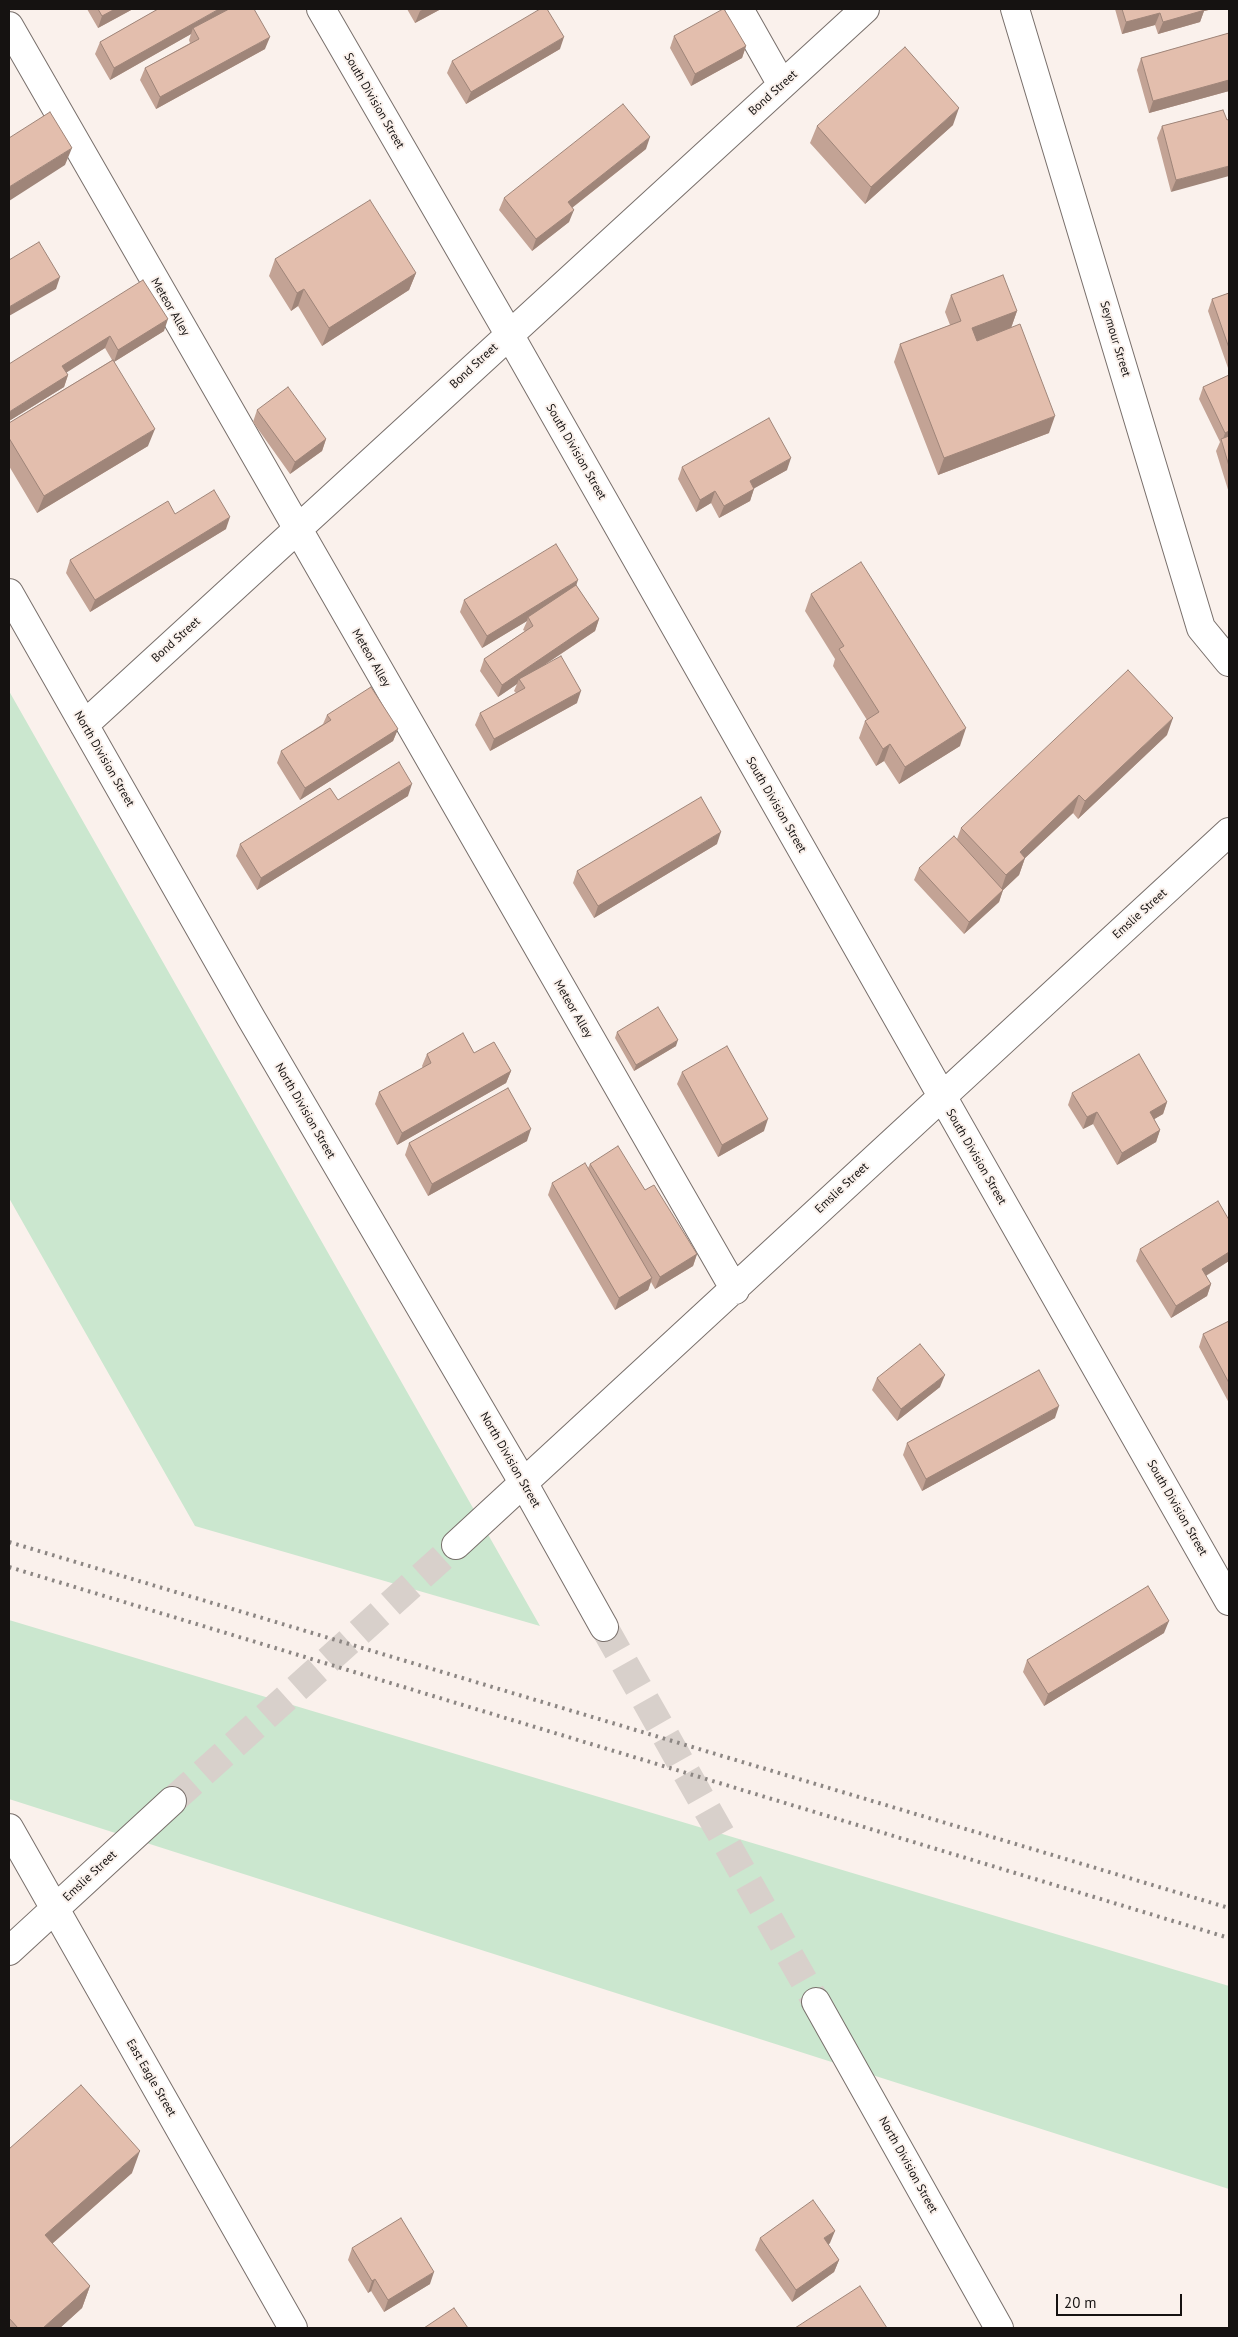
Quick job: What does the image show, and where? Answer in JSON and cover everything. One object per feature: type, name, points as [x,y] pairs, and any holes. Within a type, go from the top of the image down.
[{"type":"street","name":"South Division Street","points":[[321,9],[509,334],[1229,1601]]},
{"type":"street","points":[[739,9],[782,85]]},
{"type":"street","name":"Bond Street","points":[[84,725],[865,9]]},
{"type":"street","name":"Seymour Street","points":[[1015,9],[1200,628],[1229,662]]},
{"type":"street","name":"Meteor Alley","points":[[9,26],[734,1290]]},
{"type":"street","name":"North Division Street","points":[[9,593],[261,1035],[524,1484],[604,1627]]},
{"type":"street","name":"Emslie Street","points":[[456,1545],[1229,832]]},
{"type":"street","name":"Emslie Street","points":[[9,1951],[172,1801]]},
{"type":"street","name":"East Eagle Street","points":[[9,1828],[293,2328]]},
{"type":"street","name":"North Division Street","points":[[816,2002],[1000,2328]]},
{"type":"green space","points":[[9,691],[540,1626],[195,1526],[9,1198]]},
{"type":"green space","points":[[9,1620],[1229,1986],[1229,2189],[9,1799]]},
{"type":"building","points":[[98,9],[115,9],[102,16]]},
{"type":"building","points":[[158,9],[219,9],[114,68],[100,42]]},
{"type":"building","points":[[229,9],[254,9],[270,37],[160,97],[145,68],[199,39],[193,28]]},
{"type":"building","points":[[540,9],[547,9],[564,37],[471,92],[452,61]]},
{"type":"building","points":[[723,9],[746,46],[695,74],[674,36]]},
{"type":"building","points":[[1122,9],[1205,10],[1163,22],[1160,13],[1126,22]]},
{"type":"building","points":[[1229,33],[1229,80],[1153,101],[1141,58]]},
{"type":"building","points":[[905,47],[959,108],[871,187],[817,126]]},
{"type":"building","points":[[623,104],[650,137],[568,202],[574,210],[536,239],[504,198]]},
{"type":"building","points":[[1223,110],[1227,120],[1229,119],[1229,166],[1176,180],[1162,126]]},
{"type":"building","points":[[50,112],[72,148],[9,187],[9,138]]},
{"type":"building","points":[[370,200],[416,273],[329,328],[304,289],[297,293],[275,259]]},
{"type":"building","points":[[39,242],[60,277],[9,307],[9,260]]},
{"type":"building","points":[[1003,275],[1017,311],[972,328],[977,341],[1020,324],[1055,416],[944,458],[900,344],[961,321],[951,295]]},
{"type":"building","points":[[143,280],[168,319],[118,350],[110,336],[62,366],[68,375],[9,412],[9,364]]},
{"type":"building","points":[[1229,293],[1229,348],[1212,299]]},
{"type":"building","points":[[113,360],[155,429],[44,496],[9,438],[9,423]]},
{"type":"building","points":[[1229,375],[1229,431],[1225,433],[1203,387]]},
{"type":"building","points":[[288,387],[326,439],[295,462],[257,410]]},
{"type":"building","points":[[769,418],[791,458],[750,481],[754,489],[724,506],[715,491],[700,500],[682,467]]},
{"type":"building","points":[[1229,436],[1229,466],[1221,439]]},
{"type":"building","points":[[214,490],[230,517],[95,600],[70,560],[168,501],[175,514]]},
{"type":"building","points":[[556,544],[578,580],[487,636],[464,600]]},
{"type":"building","points":[[861,562],[966,728],[905,767],[890,744],[883,749],[865,721],[879,712],[839,649],[844,646],[811,594]]},
{"type":"building","points":[[576,585],[599,619],[502,685],[484,659],[533,626],[528,617]]},
{"type":"building","points":[[561,656],[581,691],[494,739],[480,713],[525,688],[519,679]]},
{"type":"building","points":[[1128,670],[1173,718],[1085,801],[1079,795],[1020,852],[1025,858],[1006,875],[961,828]]},
{"type":"building","points":[[371,687],[398,729],[305,788],[281,751],[331,720],[327,715]]},
{"type":"building","points":[[399,762],[412,784],[261,878],[240,844],[330,788],[338,800]]},
{"type":"building","points":[[701,797],[721,832],[598,906],[577,871]]},
{"type":"building","points":[[954,836],[1003,890],[969,922],[919,868]]},
{"type":"building","points":[[658,1007],[678,1040],[636,1065],[617,1032]]},
{"type":"building","points":[[463,1033],[474,1053],[494,1042],[511,1071],[402,1133],[379,1092],[431,1063],[427,1054]]},
{"type":"building","points":[[727,1046],[768,1119],[722,1145],[682,1072]]},
{"type":"building","points":[[1139,1054],[1167,1102],[1150,1112],[1160,1130],[1122,1153],[1097,1112],[1087,1117],[1072,1093]]},
{"type":"building","points":[[508,1088],[531,1129],[432,1184],[409,1143]]},
{"type":"building","points":[[618,1146],[645,1190],[654,1185],[697,1254],[660,1277],[590,1164]]},
{"type":"building","points":[[585,1163],[652,1278],[619,1298],[552,1183]]},
{"type":"building","points":[[1218,1201],[1229,1220],[1229,1252],[1202,1269],[1211,1284],[1176,1306],[1140,1249]]},
{"type":"building","points":[[1229,1321],[1229,1383],[1203,1334]]},
{"type":"building","points":[[920,1344],[945,1375],[901,1409],[877,1378]]},
{"type":"building","points":[[1039,1370],[1059,1406],[926,1479],[907,1443]]},
{"type":"building","points":[[1148,1586],[1169,1621],[1048,1694],[1027,1660]]},
{"type":"building","points":[[81,2085],[140,2151],[45,2235],[90,2286],[43,2328],[18,2328],[9,2318],[9,2149]]},
{"type":"building","points":[[813,2200],[835,2231],[824,2238],[839,2260],[796,2290],[760,2238]]},
{"type":"building","points":[[401,2218],[434,2272],[388,2300],[375,2279],[372,2281],[352,2248]]},
{"type":"building","points":[[860,2286],[887,2328],[795,2328]]},
{"type":"building","points":[[454,2308],[468,2328],[424,2328]]},
{"type":"tunnel","points":[[172,1801],[456,1545]]},
{"type":"tunnel","points":[[604,1627],[816,2002]]},
{"type":"railway","points":[[9,1542],[1229,1908]]},
{"type":"railway","points":[[9,1567],[1229,1938]]}]
